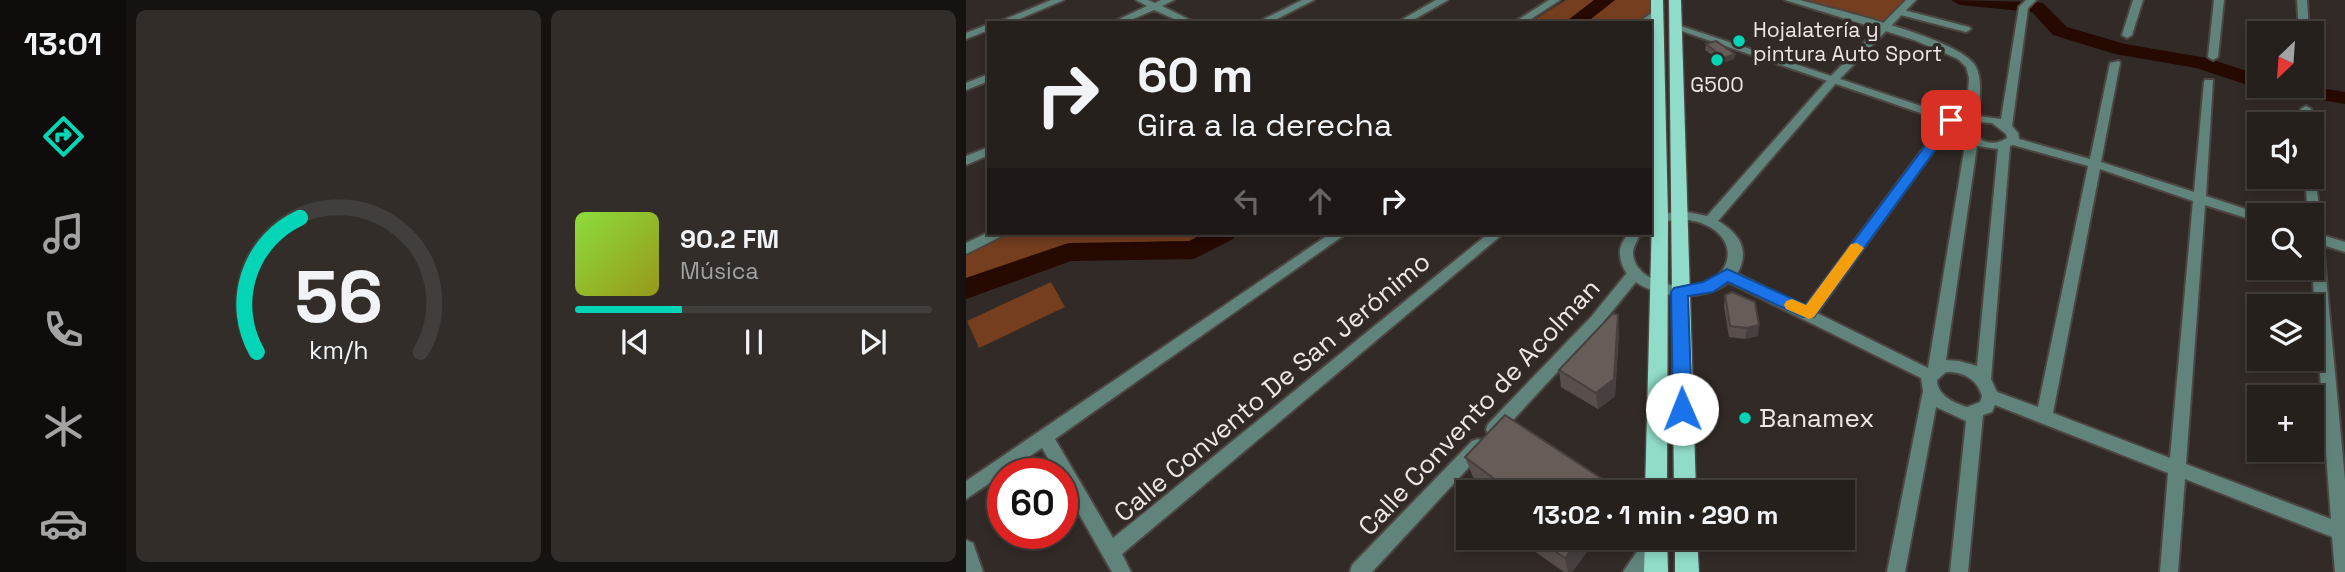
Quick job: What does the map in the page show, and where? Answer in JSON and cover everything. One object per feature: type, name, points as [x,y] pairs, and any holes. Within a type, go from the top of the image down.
[{"type":"main road","points":[[1656,480],[1658,288],[1675,0]]},
{"type":"main road","points":[[1657,6],[1662,218],[1679,292],[1685,480]]},
{"type":"main road","points":[[1656,572],[1657,550]]},
{"type":"main road","points":[[1686,550],[1687,572]]},
{"type":"street","points":[[1006,21],[1059,0]]},
{"type":"street","points":[[1141,0],[1187,21]]},
{"type":"street","points":[[1120,21],[1169,0]]},
{"type":"street","points":[[1265,21],[1309,0]]},
{"type":"street","points":[[1405,21],[1443,0]]},
{"type":"street","points":[[1521,21],[1555,0]]},
{"type":"street","points":[[1790,0],[1886,27],[1951,51],[1969,63],[1972,69],[1969,122],[1965,132],[1972,139],[1989,146],[2008,143],[2095,164],[2247,214]]},
{"type":"street","points":[[2127,35],[2138,0]]},
{"type":"street","points":[[2213,57],[2219,0]]},
{"type":"street","points":[[2302,0],[2303,21]]},
{"type":"street","points":[[1710,221],[1833,80],[1910,1]]},
{"type":"street","points":[[2006,126],[2028,3]]},
{"type":"street","points":[[1645,21],[1657,6]]},
{"type":"street","points":[[1900,12],[1966,29]]},
{"type":"street","points":[[1675,27],[1951,120],[1989,120],[2006,126],[2012,133],[2008,143],[1983,380],[1990,396],[1986,407],[1975,413],[1950,410],[1933,379],[1809,313],[1727,275]]},
{"type":"street","points":[[966,36],[987,28]]},
{"type":"street","points":[[2045,415],[2116,63]]},
{"type":"street","points":[[966,86],[987,78]]},
{"type":"street","points":[[2169,572],[2209,82]]},
{"type":"street","points":[[1809,313],[1951,120]]},
{"type":"street","points":[[1896,572],[1933,379],[1972,139]]},
{"type":"street","points":[[966,161],[987,151]]},
{"type":"street","points":[[1629,235],[1626,253],[1635,273],[1658,288],[1679,292],[1707,288],[1727,275],[1733,266],[1735,249],[1727,233],[1710,221],[1662,218]]},
{"type":"street","points":[[966,248],[993,235]]},
{"type":"street","points":[[966,491],[1337,235]]},
{"type":"street","name":"Calle Convento De San Jerónimo","points":[[1110,552],[1495,235]]},
{"type":"street","points":[[2324,240],[2345,247]]},
{"type":"street","name":"Calle Convento de Acolman","points":[[1359,572],[1596,321],[1635,273]]},
{"type":"street","points":[[2318,280],[2343,532],[2344,572]]},
{"type":"street","points":[[1933,379],[1960,367],[1983,380]]},
{"type":"street","points":[[1990,396],[2343,532]]},
{"type":"street","points":[[1959,572],[1975,413]]},
{"type":"street","points":[[1044,436],[1122,572]]},
{"type":"street","points":[[966,549],[974,572]]},
{"type":"street","points":[[1632,572],[1649,550]]},
{"type":"shaded area","points":[[1566,0],[1654,0],[1655,13],[1643,21],[1532,21]]},
{"type":"shaded area","points":[[1793,0],[1906,0],[1886,27]]},
{"type":"shaded area","points":[[998,235],[1202,235],[1192,241],[1065,244],[966,278],[966,250]]},
{"type":"shaded area","points":[[1051,282],[1065,307],[979,348],[967,321]]},
{"type":"building","points":[[1716,41],[1735,54],[1724,58],[1706,44]]},
{"type":"building","points":[[1732,292],[1755,302],[1759,325],[1747,328],[1730,326],[1725,295]]},
{"type":"building","points":[[1613,313],[1618,315],[1614,379],[1596,393],[1559,370]]},
{"type":"building","points":[[1505,415],[1602,480],[1496,480],[1465,457]]},
{"type":"building","points":[[1554,550],[1571,550],[1565,558]]},
{"type":"waterway","points":[[1576,21],[1606,0]]},
{"type":"waterway","points":[[1960,0],[2037,7],[2060,31],[2122,50],[2200,62],[2247,78]]},
{"type":"waterway","points":[[2324,95],[2345,98]]},
{"type":"waterway","points":[[966,289],[1069,252],[1194,250],[1220,235]]},
{"type":"slow traffic","points":[[1792,305],[1809,313],[1857,248]]},
{"type":"place","name":"Hojalatería y pintura Auto Sport","points":[[1739,41]]},
{"type":"place","name":"G500","points":[[1717,60]]},
{"type":"place","name":"Banamex","points":[[1745,418]]},
{"type":"route","points":[[1682,409],[1679,292],[1707,288],[1727,275],[1809,313],[1951,120]]}]
